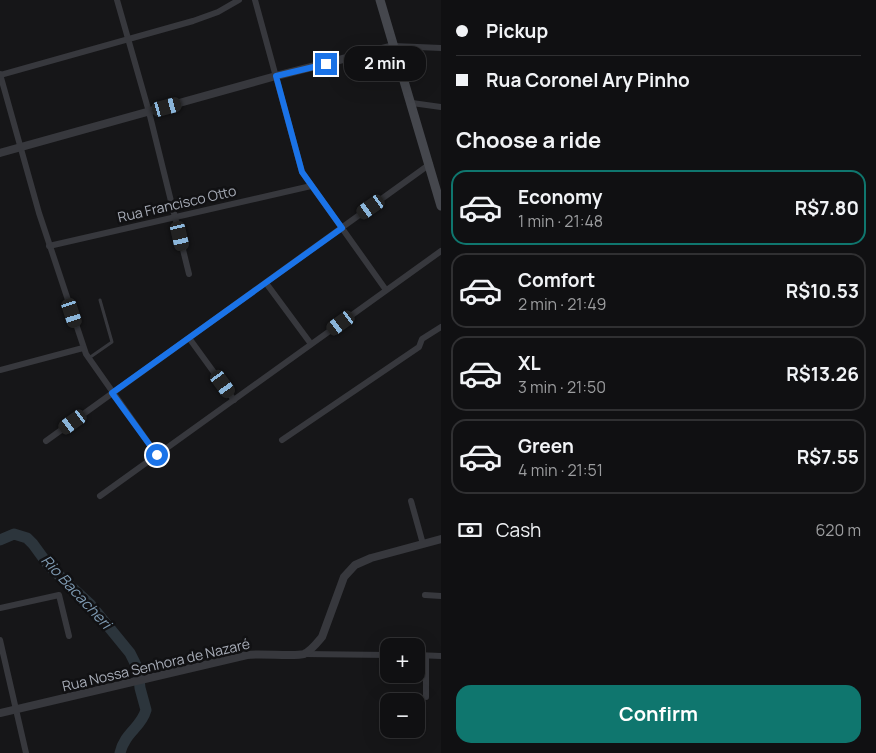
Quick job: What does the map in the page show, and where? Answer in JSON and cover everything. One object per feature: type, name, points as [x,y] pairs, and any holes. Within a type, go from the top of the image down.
[{"type":"main road","points":[[380,0],[441,206]]},
{"type":"street","points":[[118,0],[149,112],[189,274]]},
{"type":"street","points":[[157,455],[88,359],[83,348],[49,246],[0,74],[207,16],[239,0]]},
{"type":"street","points":[[255,0],[300,166],[311,186],[386,290]]},
{"type":"street","points":[[0,153],[276,76],[394,46],[441,48]]},
{"type":"street","points":[[412,103],[441,107]]},
{"type":"street","points":[[46,441],[430,164]]},
{"type":"street","name":"Rua Francisco Otto","points":[[49,246],[311,186]]},
{"type":"street","points":[[100,496],[441,250]]},
{"type":"street","points":[[266,282],[310,344]]},
{"type":"street","points":[[282,440],[419,347],[422,339],[441,326]]},
{"type":"street","points":[[189,338],[234,400]]},
{"type":"street","points":[[0,370],[83,348]]},
{"type":"street","points":[[411,500],[423,544]]},
{"type":"street","points":[[303,654],[318,643],[322,637],[340,586],[348,571],[363,560],[441,539]]},
{"type":"street","points":[[0,608],[59,595],[69,636]]},
{"type":"street","points":[[425,595],[441,596]]},
{"type":"street","points":[[0,640],[26,753]]},
{"type":"street","points":[[303,654],[380,655]]},
{"type":"street","name":"Rua Nossa Senhora de Nazaré","points":[[0,713],[247,655],[303,654]]},
{"type":"street","points":[[426,698],[426,656],[441,656]]},
{"type":"lane","points":[[88,359],[112,342],[100,300]]},
{"type":"waterway","name":"Rio Bacacheri","points":[[0,540],[14,534],[27,538],[49,566],[90,604],[130,653],[138,669],[140,688],[146,710],[141,721],[125,740],[120,753]]},
{"type":"route","points":[[157,455],[112,393],[342,228],[302,172],[276,76],[326,64]]}]
